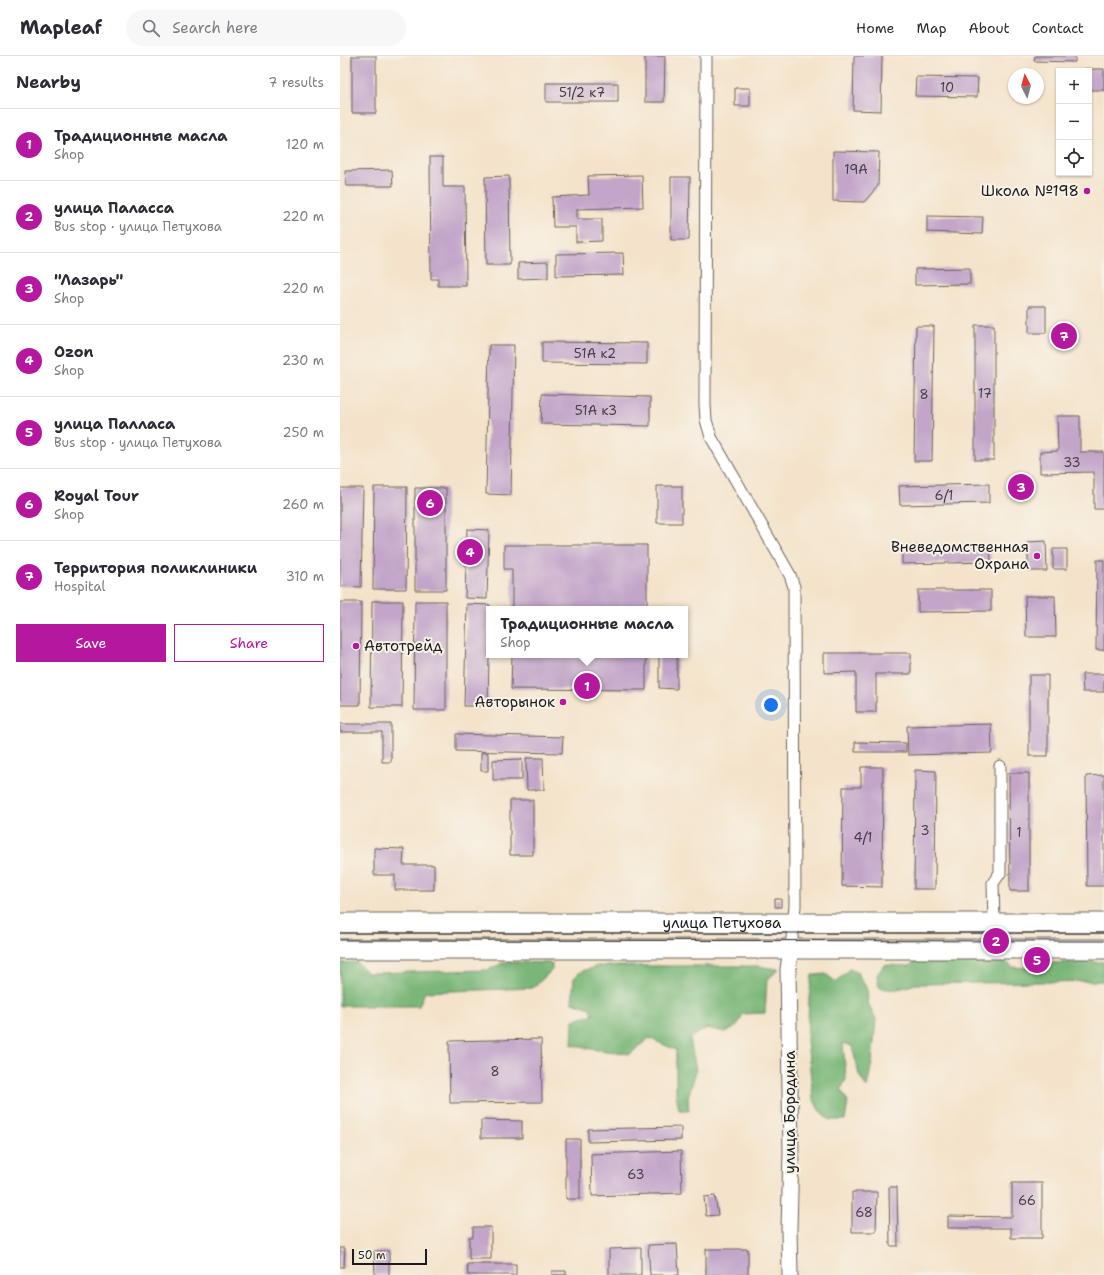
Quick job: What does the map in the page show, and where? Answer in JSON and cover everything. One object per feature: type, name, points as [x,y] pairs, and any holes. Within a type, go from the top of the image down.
[{"type":"highway","name":"улица Петухова","points":[[340,923],[1104,923]]},
{"type":"highway","name":"улица Петухова","points":[[340,949],[1104,949]]},
{"type":"main road","name":"улица Бородина","points":[[790,1275],[789,1230],[791,1152],[788,970],[791,949]]},
{"type":"street","points":[[706,56],[706,420],[711,437],[790,575],[794,587],[795,906],[791,949]]},
{"type":"street","points":[[994,923],[993,883],[1000,873],[1000,766]]},
{"type":"green space","points":[[1006,961],[1012,967],[1029,968],[1035,963],[1104,962],[1104,981],[916,984],[902,988],[888,989],[879,987],[877,975],[884,965],[909,966],[915,962]]},
{"type":"green space","points":[[357,962],[368,973],[488,970],[505,962],[552,963],[552,970],[533,988],[425,992],[419,1006],[340,1006],[340,963]]},
{"type":"green space","points":[[597,966],[756,966],[779,969],[767,980],[765,1013],[743,1014],[737,1026],[725,1032],[707,1028],[690,1038],[696,1071],[688,1098],[689,1111],[679,1110],[676,1094],[676,1050],[649,1038],[630,1054],[572,1045],[573,1020],[593,1015],[590,1008],[572,1002],[574,978],[580,972]]},
{"type":"green space","points":[[849,969],[857,972],[867,989],[868,1003],[876,1019],[872,1063],[867,1088],[859,1075],[852,1046],[843,1043],[846,1079],[841,1090],[848,1102],[845,1120],[830,1120],[819,1110],[813,1098],[807,1041],[809,997],[812,975],[826,974],[836,982]]},
{"type":"building","points":[[352,56],[376,56],[376,113],[352,113]]},
{"type":"building","points":[[645,56],[665,56],[664,102],[645,102]]},
{"type":"building","points":[[854,56],[882,56],[881,111],[853,110]]},
{"type":"building","points":[[1035,56],[1075,56],[1075,62],[1034,61]]},
{"type":"building","points":[[1092,69],[1104,69],[1104,90],[1092,90]]},
{"type":"building","points":[[916,77],[978,78],[977,97],[915,96]]},
{"type":"building","points":[[546,83],[618,83],[618,102],[546,102]]},
{"type":"building","points":[[735,88],[750,88],[750,106],[735,106]]},
{"type":"building","points":[[833,151],[879,152],[878,186],[864,202],[833,201]]},
{"type":"building","points":[[430,157],[443,157],[443,187],[465,187],[466,286],[438,286],[438,279],[431,279]]},
{"type":"building","points":[[392,170],[393,186],[346,186],[345,171]]},
{"type":"building","points":[[642,175],[643,207],[577,209],[577,219],[602,219],[602,241],[576,242],[576,227],[553,227],[552,197],[589,195],[588,176]]},
{"type":"building","points":[[509,176],[510,265],[486,265],[485,177]]},
{"type":"building","points":[[671,177],[690,177],[689,240],[671,240]]},
{"type":"building","points":[[927,216],[983,217],[982,234],[927,232]]},
{"type":"building","points":[[623,253],[624,275],[556,276],[556,254]]},
{"type":"building","points":[[548,262],[548,278],[518,279],[518,263]]},
{"type":"building","points":[[970,268],[970,284],[915,285],[915,269]]},
{"type":"building","points":[[1029,306],[1046,306],[1046,333],[1029,333]]},
{"type":"building","points":[[975,325],[994,325],[994,460],[975,460]]},
{"type":"building","points":[[916,326],[934,326],[932,461],[914,461]]},
{"type":"building","points":[[542,342],[647,343],[647,364],[542,363]]},
{"type":"building","points":[[489,345],[514,345],[511,495],[486,494]]},
{"type":"building","points":[[542,394],[650,397],[650,426],[541,424]]},
{"type":"building","points":[[1057,416],[1080,416],[1080,452],[1104,452],[1104,509],[1094,509],[1094,472],[1040,473],[1040,452],[1058,451]]},
{"type":"building","points":[[1015,478],[1026,478],[1027,497],[1016,497]]},
{"type":"building","points":[[989,484],[989,503],[900,505],[899,486]]},
{"type":"building","points":[[657,486],[682,486],[682,523],[657,523]]},
{"type":"building","points":[[374,487],[407,487],[406,589],[373,589]]},
{"type":"building","points":[[340,488],[363,488],[361,587],[340,586]]},
{"type":"building","points":[[415,488],[446,488],[446,590],[415,590]]},
{"type":"building","points":[[467,529],[489,530],[487,599],[465,598]]},
{"type":"building","name":"Вневедомственная Охрана","points":[[1046,541],[1047,571],[1028,571],[1028,542]]},
{"type":"building","points":[[504,545],[647,545],[647,606],[512,606],[512,569],[504,569]]},
{"type":"building","points":[[990,545],[991,562],[902,564],[902,546]]},
{"type":"building","points":[[1053,549],[1067,549],[1067,569],[1053,569]]},
{"type":"building","points":[[1097,560],[1104,560],[1104,650],[1096,650]]},
{"type":"building","points":[[918,590],[991,590],[991,611],[918,612]]},
{"type":"building","points":[[1025,596],[1055,596],[1056,637],[1026,637]]},
{"type":"building","points":[[372,601],[403,601],[402,707],[371,707]]},
{"type":"building","points":[[415,601],[446,601],[446,710],[414,710]]},
{"type":"building","points":[[340,602],[361,602],[360,705],[340,705]]},
{"type":"building","points":[[467,604],[490,605],[486,606],[486,658],[489,658],[488,706],[464,706]]},
{"type":"building","points":[[824,653],[911,653],[911,674],[876,674],[876,712],[856,712],[856,672],[824,673]]},
{"type":"building","points":[[512,658],[646,658],[646,690],[511,689]]},
{"type":"building","points":[[659,658],[677,658],[677,689],[659,688]]},
{"type":"building","points":[[1082,674],[1104,674],[1104,692],[1083,692]]},
{"type":"building","points":[[1029,675],[1048,675],[1048,756],[1029,756]]},
{"type":"building","points":[[340,724],[391,724],[391,762],[382,762],[382,732],[340,732]]},
{"type":"building","points":[[991,724],[992,753],[908,755],[907,726]]},
{"type":"building","points":[[456,734],[563,737],[562,753],[456,751]]},
{"type":"building","points":[[855,742],[906,743],[906,752],[855,752]]},
{"type":"building","points":[[481,753],[488,753],[488,771],[481,771]]},
{"type":"building","points":[[526,758],[543,758],[544,790],[527,790]]},
{"type":"building","points":[[522,759],[522,780],[493,780],[493,760]]},
{"type":"building","points":[[861,767],[883,767],[882,887],[842,886],[843,787],[861,787]]},
{"type":"building","points":[[915,770],[936,771],[935,889],[914,889]]},
{"type":"building","points":[[1009,773],[1029,773],[1029,891],[1010,891]]},
{"type":"building","points":[[1104,775],[1104,886],[1087,886],[1086,776]]},
{"type":"building","points":[[510,800],[533,800],[533,855],[510,855]]},
{"type":"building","points":[[374,848],[404,849],[403,865],[434,865],[434,890],[395,890],[395,875],[374,875]]},
{"type":"building","points":[[775,899],[781,899],[781,907],[775,907]]},
{"type":"building","points":[[541,1039],[542,1102],[450,1103],[449,1041]]},
{"type":"building","points":[[481,1120],[522,1121],[522,1138],[481,1138]]},
{"type":"building","points":[[681,1127],[681,1140],[588,1142],[588,1129]]},
{"type":"building","points":[[566,1139],[580,1139],[580,1199],[566,1199]]},
{"type":"building","points":[[681,1151],[682,1193],[592,1196],[591,1154]]},
{"type":"building","points":[[1012,1183],[1042,1183],[1042,1238],[1011,1238],[1011,1228],[948,1228],[948,1216],[1012,1217]]},
{"type":"building","points":[[889,1187],[897,1187],[898,1246],[890,1246]]},
{"type":"building","points":[[852,1192],[877,1192],[876,1232],[852,1232]]},
{"type":"building","points":[[715,1196],[718,1215],[706,1216],[704,1197]]},
{"type":"building","points":[[473,1227],[491,1227],[491,1259],[469,1259],[469,1237],[473,1237]]},
{"type":"building","points":[[677,1244],[679,1275],[650,1275],[648,1245]]},
{"type":"building","points":[[340,1248],[345,1248],[344,1267],[340,1267]]},
{"type":"building","points":[[641,1248],[641,1275],[609,1275],[609,1249]]},
{"type":"building","points":[[706,1249],[748,1249],[748,1275],[706,1275]]},
{"type":"building","points":[[374,1251],[389,1251],[389,1275],[375,1275]]},
{"type":"building","points":[[467,1264],[516,1264],[516,1275],[468,1275]]},
{"type":"building","points":[[552,1271],[566,1271],[566,1275],[552,1275]]},
{"type":"tram line","points":[[340,933],[1104,933]]},
{"type":"tram line","points":[[340,940],[1104,941]]},
{"type":"place","name":"Школа №198","points":[[1087,191]]},
{"type":"place","name":"Территория поликлиники","points":[[1064,336]]},
{"type":"place","name":"\"Лазарь\"","points":[[1021,487]]},
{"type":"place","name":"Royal Tour","points":[[430,503]]},
{"type":"place","name":"Ozon","points":[[470,552]]},
{"type":"place","name":"Вневедомственная Охрана","points":[[1037,556]]},
{"type":"place","name":"Автотрейд","points":[[356,646]]},
{"type":"place","name":"Традиционные масла","points":[[587,686]]},
{"type":"place","name":"Авторынок","points":[[563,702]]},
{"type":"place","name":"улица Паласса","points":[[996,941]]},
{"type":"place","name":"улица Палласа","points":[[1037,960]]}]
